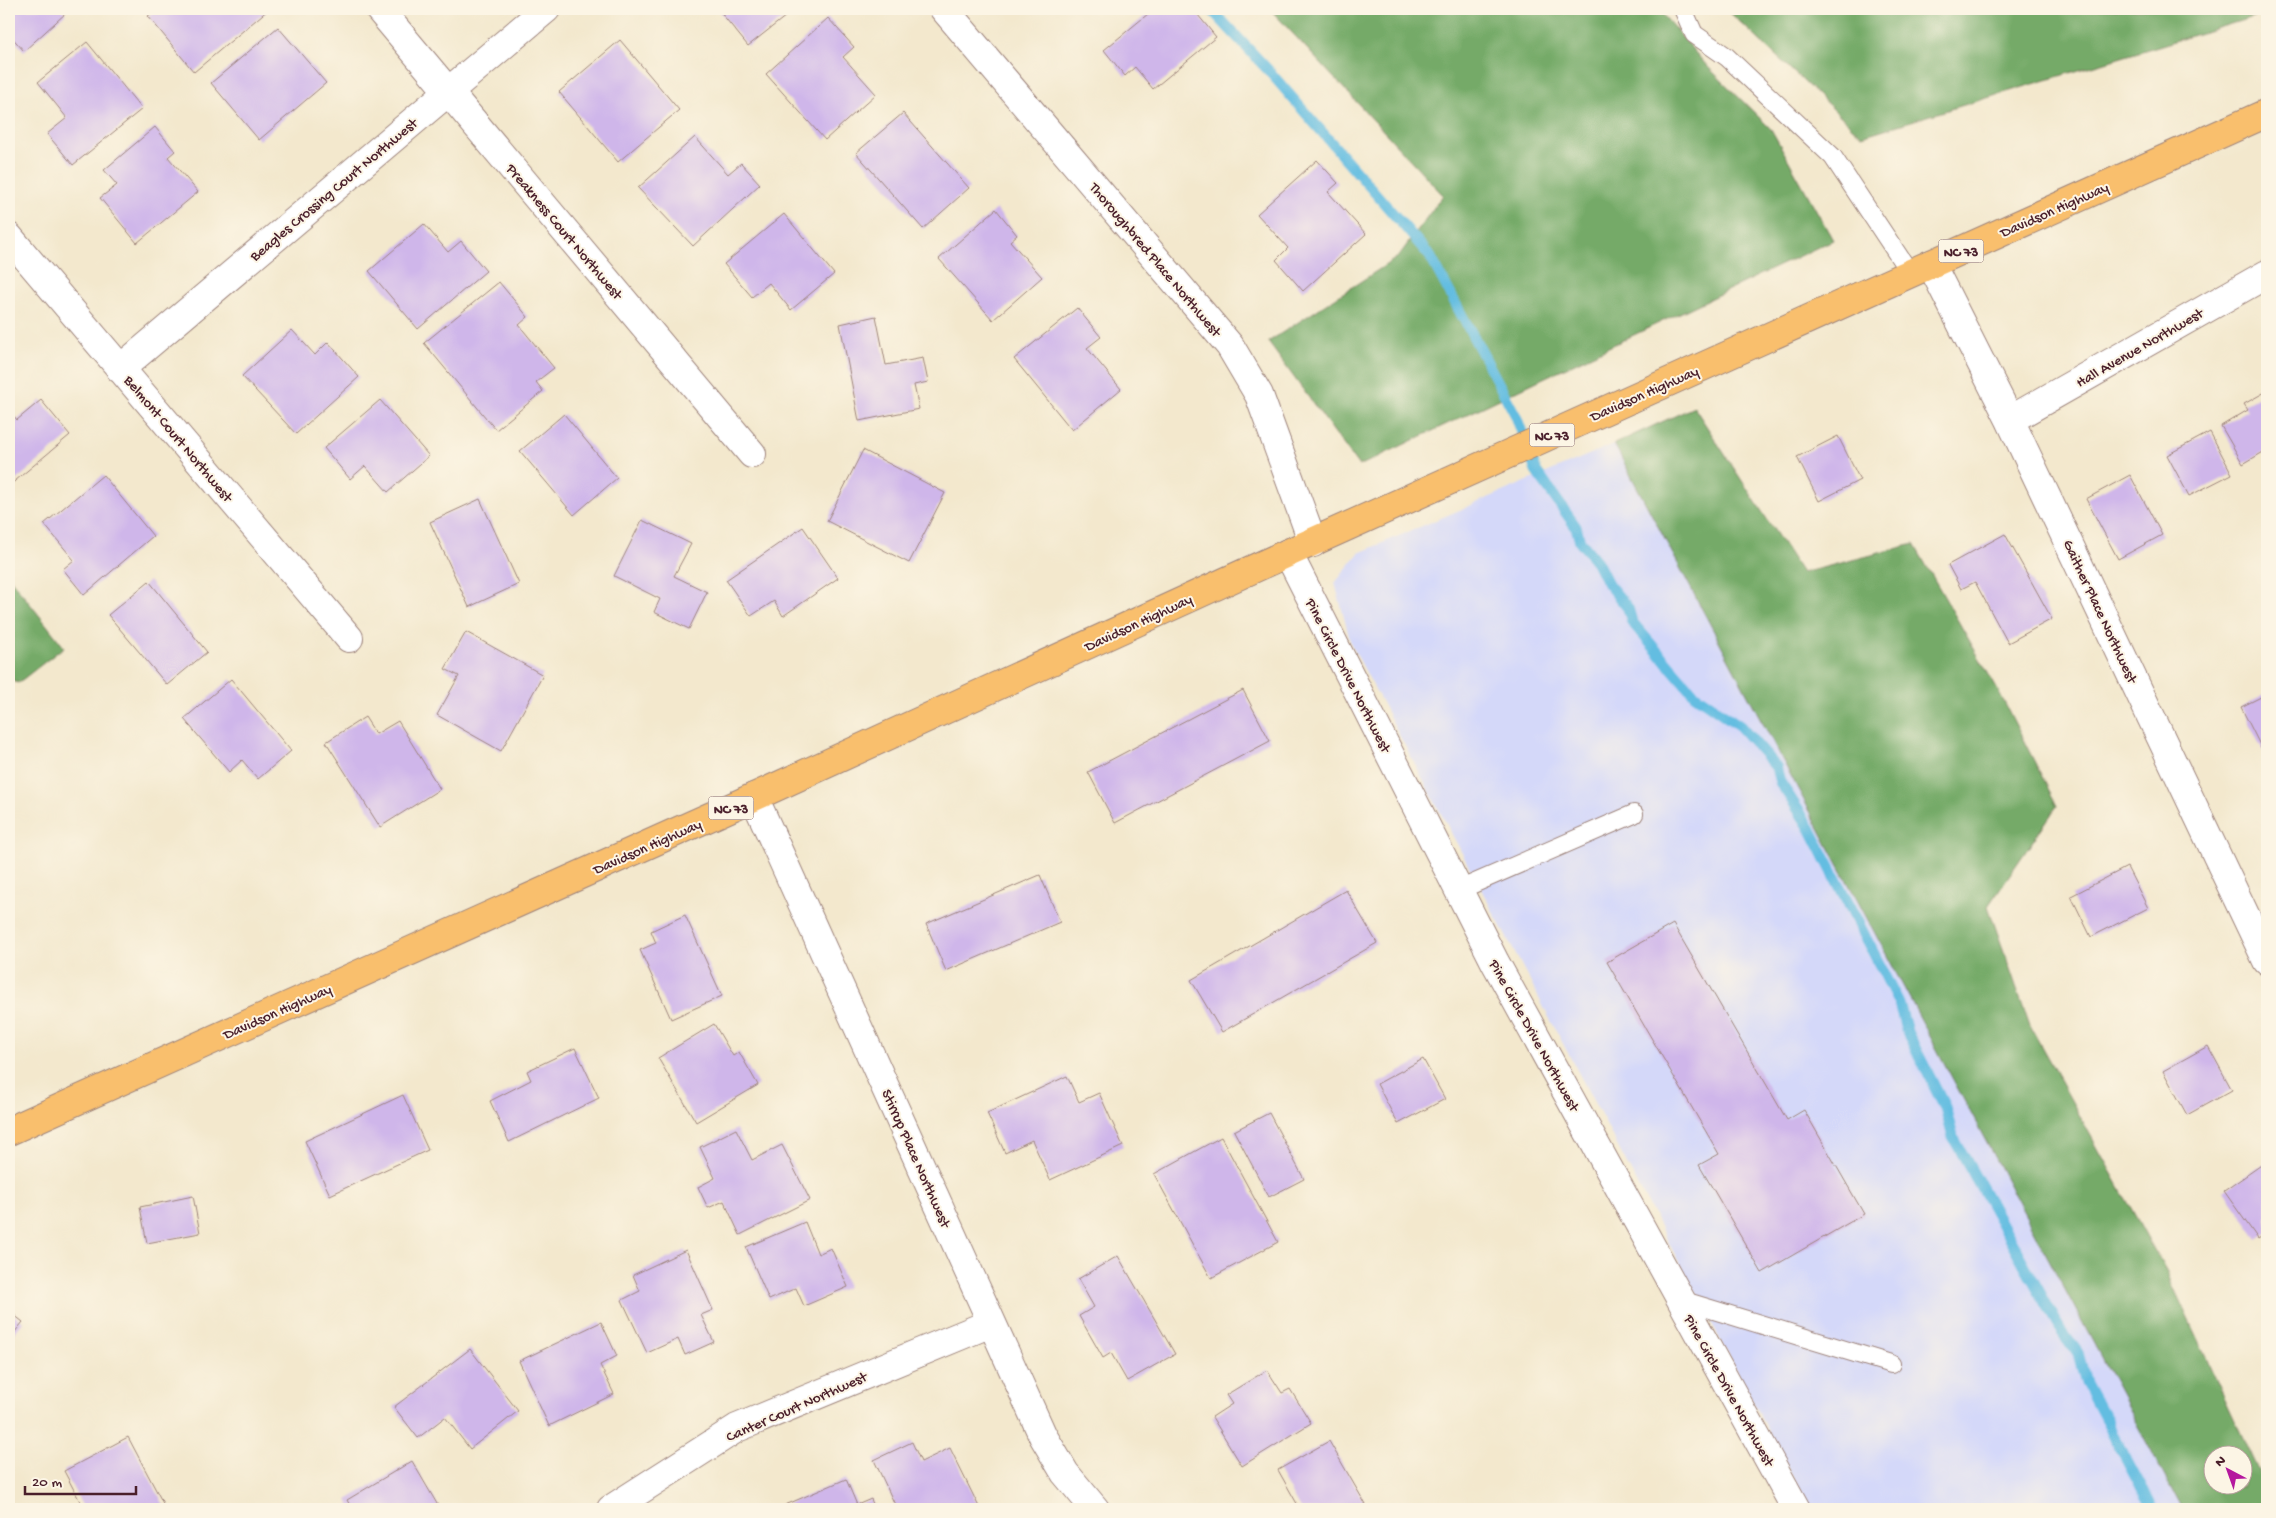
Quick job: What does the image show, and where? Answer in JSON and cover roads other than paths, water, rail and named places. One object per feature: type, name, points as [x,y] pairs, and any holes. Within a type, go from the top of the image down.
[{"type":"main road","name":"Davidson Highway","points":[[9,1131],[754,798],[1288,553],[2267,113]]},
{"type":"street","name":"Preakness Court Northwest","points":[[379,9],[752,454]]},
{"type":"street","name":"Beagles Crossing Court Northwest","points":[[120,369],[546,9]]},
{"type":"street","name":"Thoroughbred Place Northwest","points":[[944,9],[1230,346],[1259,395],[1313,543]]},
{"type":"street","name":"Belmont Court Northwest","points":[[9,237],[349,638]]},
{"type":"street","name":"Gaither Place Northwest","points":[[1920,269],[2010,420],[2267,961]]},
{"type":"street","name":"Hall Avenue Northwest","points":[[2010,420],[2267,274]]},
{"type":"street","name":"Pine Circle Drive Northwest","points":[[1288,553],[1495,962],[1796,1509]]},
{"type":"street","name":"Stirrup Place Northwest","points":[[754,798],[1042,1436],[1065,1473],[1095,1509]]},
{"type":"street","name":"Canter Court Northwest","points":[[611,1509],[737,1428],[991,1323]]},
{"type":"lane","points":[[1683,9],[1694,34],[1726,57],[1833,157],[1920,269]]},
{"type":"lane","points":[[1459,890],[1634,814]]},
{"type":"lane","points":[[1681,1300],[1891,1364]]},
{"type":"waterway","points":[[1211,9],[1269,71],[1430,256],[1516,416],[1536,471],[1576,527],[1580,541],[1597,562],[1608,584],[1628,608],[1632,622],[1694,694],[1740,726],[1776,767],[1780,782],[1810,828],[1899,1003],[1907,1032],[1945,1107],[1953,1137],[2058,1325],[2078,1353],[2086,1383],[2153,1509]]}]
